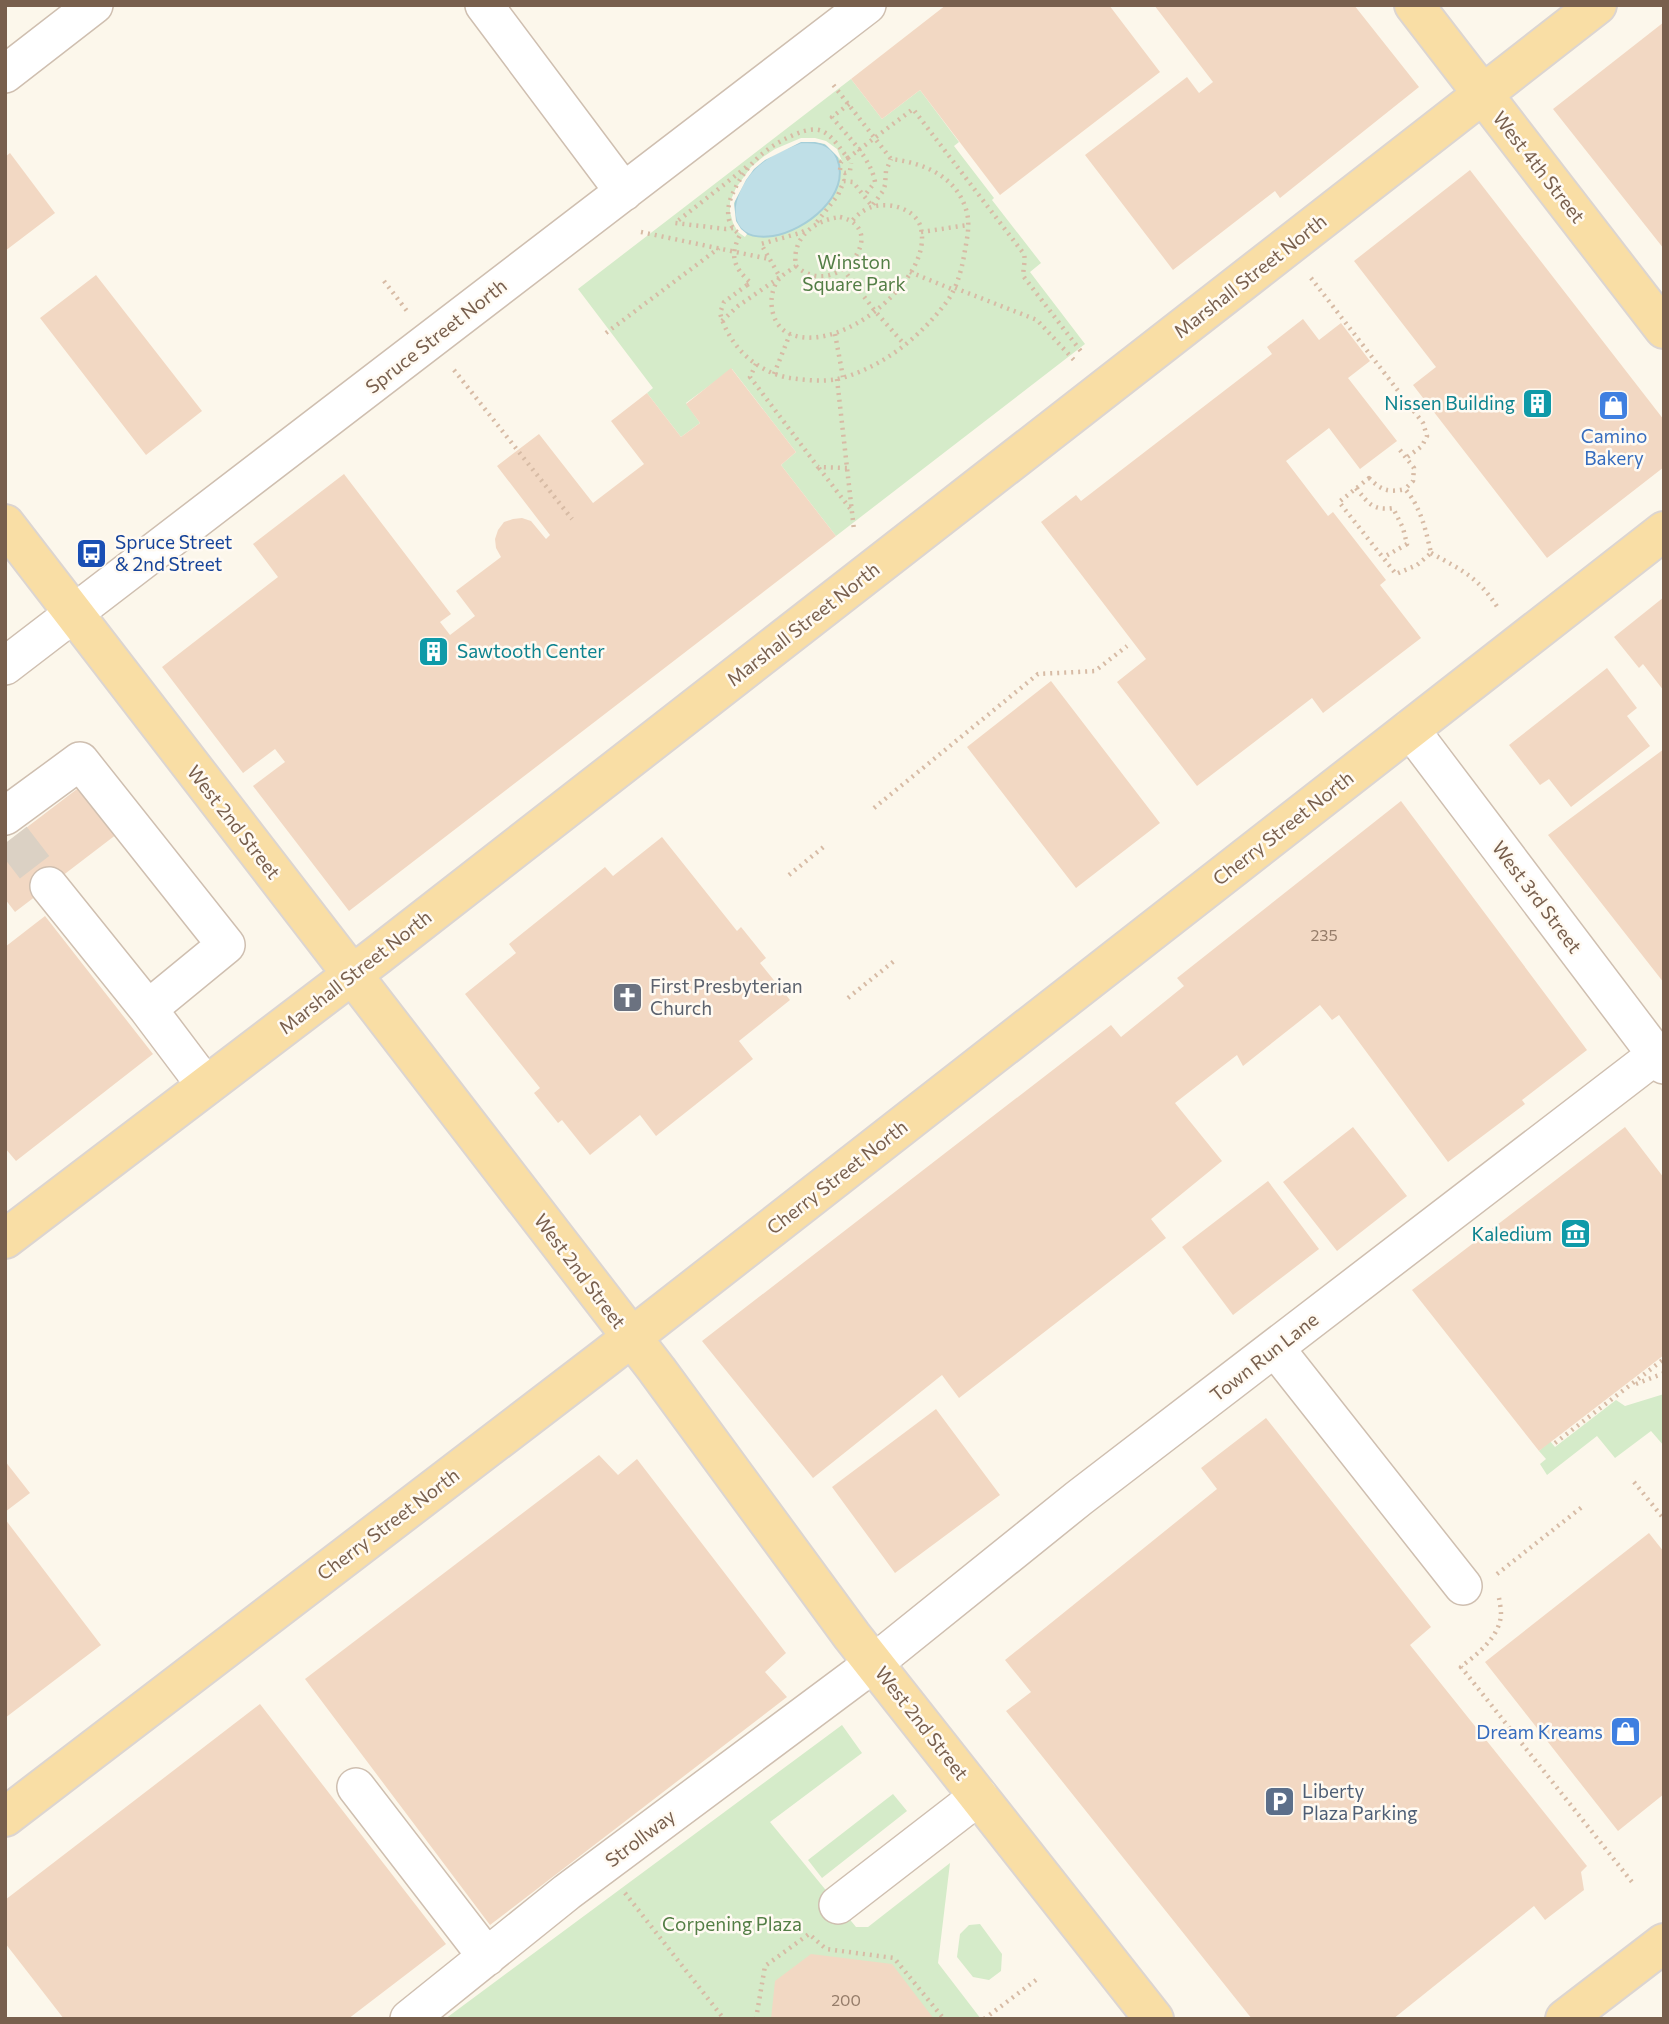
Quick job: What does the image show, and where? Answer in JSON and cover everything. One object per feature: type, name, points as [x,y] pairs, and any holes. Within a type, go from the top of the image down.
[{"type":"main road","name":"West 4th Street","points":[[1415,5],[1664,329]]},
{"type":"main road","name":"Marshall Street North","points":[[5,1240],[352,975],[1597,5]]},
{"type":"main road","name":"West 2nd Street","points":[[5,524],[631,1337],[874,1662],[1154,2019]]},
{"type":"main road","name":"Cherry Street North","points":[[5,1817],[631,1337],[1664,531]]},
{"type":"main road","points":[[1565,2019],[1664,1943]]},
{"type":"street","points":[[5,74],[94,5]]},
{"type":"street","points":[[484,5],[624,192]]},
{"type":"street","name":"Spruce Street North","points":[[5,666],[867,5]]},
{"type":"street","name":"West 3rd Street","points":[[1410,729],[1660,1060]]},
{"type":"street","points":[[8,825],[80,761],[226,945],[148,1009]]},
{"type":"street","points":[[49,886],[206,1086]]},
{"type":"street","name":"Town Run Lane","points":[[874,1662],[1080,1498],[1275,1348],[1660,1060]]},
{"type":"street","points":[[1275,1348],[1477,1582]]},
{"type":"street","name":"Strollway","points":[[409,2019],[603,1866],[874,1662]]},
{"type":"street","points":[[356,1787],[487,1956]]},
{"type":"street","points":[[838,1905],[979,1796]]},
{"type":"path","points":[[749,165],[730,198],[729,221],[740,235],[735,245],[734,261],[740,274],[751,283],[724,302],[720,313],[740,350],[756,364],[774,374],[804,380],[840,378],[878,363],[905,345],[945,304],[954,289],[964,256],[968,215],[961,196],[938,172],[921,164],[891,159],[831,82]]},
{"type":"path","points":[[849,104],[832,117],[873,174],[875,182],[864,196]]},
{"type":"path","points":[[733,228],[675,223],[779,142],[807,130],[819,129],[830,137],[849,161],[913,109],[1024,254],[1024,277],[1083,354]]},
{"type":"path","points":[[872,206],[883,191],[891,159]]},
{"type":"path","points":[[796,267],[796,251],[802,239],[838,195],[844,181],[853,182],[872,206]]},
{"type":"path","points":[[780,277],[775,287],[772,313],[778,326],[790,334],[816,337],[835,334],[876,311],[893,295],[910,272],[920,249],[919,224],[912,214],[900,207],[886,205],[872,206],[852,220]]},
{"type":"path","points":[[796,267],[809,276],[820,278],[837,273],[856,257],[863,240],[852,220],[840,217],[816,223]]},
{"type":"path","points":[[920,232],[968,225]]},
{"type":"path","points":[[780,277],[761,244],[811,228]]},
{"type":"path","points":[[641,232],[769,259]]},
{"type":"path","points":[[606,333],[719,248]]},
{"type":"path","points":[[722,321],[738,306],[796,267]]},
{"type":"path","points":[[843,269],[905,345]]},
{"type":"path","points":[[910,272],[1037,320],[1074,360]]},
{"type":"path","points":[[1311,278],[1423,423],[1427,436],[1422,446],[1406,458]]},
{"type":"path","points":[[384,281],[572,519]]},
{"type":"path","points":[[774,374],[790,334]]},
{"type":"path","points":[[835,334],[854,530]]},
{"type":"path","points":[[756,364],[751,377],[852,511]]},
{"type":"path","points":[[1400,450],[1414,468],[1413,481],[1405,489],[1392,492],[1380,489],[1368,478],[1339,502],[1396,574],[1417,565],[1432,553]]},
{"type":"path","points":[[818,467],[846,468]]},
{"type":"path","points":[[1356,488],[1371,507],[1383,510],[1394,508],[1403,528],[1407,544],[1384,557]]},
{"type":"path","points":[[1405,489],[1424,522],[1432,553],[1472,576],[1498,608]]},
{"type":"path","points":[[874,808],[1038,674],[1095,671],[1127,646]]},
{"type":"path","points":[[789,875],[826,845]]},
{"type":"path","points":[[848,998],[894,961]]},
{"type":"path","points":[[1555,1443],[1664,1359]]},
{"type":"path","points":[[1621,1392],[1644,1379],[1664,1373]]},
{"type":"path","points":[[1634,1482],[1664,1519]]},
{"type":"path","points":[[1477,1582],[1582,1507]]},
{"type":"path","points":[[1499,1595],[1501,1616],[1495,1634],[1461,1667],[1632,1882]]},
{"type":"path","points":[[603,1866],[724,2019]]},
{"type":"path","points":[[756,2019],[765,1966],[809,1934],[826,1949],[894,1958],[944,2019]]},
{"type":"path","points":[[984,2019],[1036,1980]]},
{"type":"green space","name":"Winston Square Park","points":[[851,79],[882,119],[920,90],[959,142],[954,146],[1041,263],[1030,272],[1085,344],[836,536],[781,465],[796,452],[732,369],[686,403],[700,423],[681,437],[647,393],[653,388],[578,289]]},
{"type":"green space","points":[[1664,1394],[1664,1446],[1651,1431],[1615,1458],[1597,1436],[1547,1475],[1540,1464],[1546,1459],[1539,1451],[1550,1441],[1555,1447],[1616,1400],[1625,1406]]},
{"type":"green space","name":"Corpening Plaza","points":[[842,1725],[862,1753],[770,1822],[856,1927],[868,1927],[950,1863],[938,1963],[981,2019],[445,2019]]},
{"type":"green space","points":[[893,1794],[907,1811],[822,1878],[808,1860]]},
{"type":"green space","points":[[980,1924],[1002,1954],[1001,1971],[989,1980],[973,1977],[957,1957],[960,1934],[969,1925]]},
{"type":"water","points":[[801,142],[822,144],[831,149],[837,158],[840,172],[832,198],[811,219],[786,233],[756,236],[745,232],[738,224],[735,214],[736,203],[746,179],[765,159]]},
{"type":"pier","points":[[801,138],[826,141],[837,149],[842,161],[825,144],[815,142],[801,142],[765,160],[746,180],[734,203],[736,221],[747,234],[745,237],[738,232],[730,212],[730,202],[736,188],[751,167],[763,157]]},
{"type":"building","points":[[946,5],[1109,5],[1160,72],[1000,195],[920,90],[882,119],[851,79]]},
{"type":"building","points":[[1154,5],[1354,5],[1419,87],[1280,198],[1275,191],[1173,270],[1085,155],[1187,77],[1199,93],[1213,82]]},
{"type":"building","points":[[1664,22],[1664,249],[1553,109]]},
{"type":"building","points":[[10,153],[55,213],[5,251],[5,157]]},
{"type":"building","name":"Nissen Building","points":[[1470,170],[1664,420],[1664,467],[1547,558],[1413,385],[1436,367],[1354,261]]},
{"type":"building","points":[[96,275],[202,411],[146,455],[40,318]]},
{"type":"building","points":[[1303,319],[1319,340],[1341,323],[1370,361],[1348,378],[1397,441],[1360,469],[1329,428],[1286,461],[1328,516],[1333,512],[1386,580],[1380,585],[1421,638],[1323,713],[1312,698],[1197,786],[1117,682],[1146,659],[1041,522],[1076,495],[1081,501],[1272,354],[1267,347]]},
{"type":"building","name":"Sawtooth Center","points":[[731,368],[796,452],[781,465],[836,536],[349,911],[253,786],[285,762],[275,749],[243,773],[162,667],[278,577],[253,544],[344,474],[451,614],[440,622],[450,635],[475,616],[456,591],[501,557],[495,539],[504,522],[522,518],[531,521],[546,539],[550,535],[497,466],[539,434],[593,503],[644,464],[611,421],[647,393],[681,437],[700,423],[686,404]]},
{"type":"building","points":[[1664,597],[1664,691],[1643,664],[1639,668],[1614,637]]},
{"type":"building","points":[[1607,668],[1637,708],[1627,716],[1650,746],[1571,807],[1549,779],[1540,785],[1509,745]]},
{"type":"building","points":[[1051,681],[1160,823],[1076,888],[967,747]]},
{"type":"building","points":[[1664,749],[1664,983],[1548,835]]},
{"type":"building","points":[[81,786],[117,834],[15,912],[5,899],[5,844]]},
{"type":"building","points":[[1401,801],[1587,1050],[1522,1100],[1525,1104],[1448,1162],[1339,1015],[1332,1020],[1320,1005],[1243,1066],[1237,1055],[1175,1103],[1222,1161],[1151,1219],[1166,1238],[959,1398],[942,1375],[813,1478],[702,1341],[1111,1025],[1121,1037],[1184,986],[1177,978]]},
{"type":"building","name":"First Presbyterian Church","points":[[662,837],[737,931],[741,927],[766,958],[760,963],[790,1000],[739,1041],[753,1059],[656,1136],[640,1115],[590,1155],[562,1120],[558,1123],[534,1093],[540,1088],[465,994],[516,953],[509,944],[605,867],[613,876]]},
{"type":"building","points":[[45,916],[153,1054],[16,1161],[5,1148],[5,947]]},
{"type":"building","points":[[1353,1127],[1407,1196],[1337,1251],[1283,1182]]},
{"type":"building","name":"Kaledium","points":[[1625,1127],[1664,1178],[1664,1355],[1539,1451],[1412,1290]]},
{"type":"building","points":[[1268,1181],[1319,1249],[1233,1315],[1182,1247]]},
{"type":"building","points":[[936,1409],[1000,1495],[895,1573],[832,1487]]},
{"type":"building","name":"Liberty Plaza Parking","points":[[1266,1418],[1431,1627],[1410,1645],[1587,1866],[1581,1872],[1584,1890],[1545,1920],[1534,1906],[1393,2019],[1252,2019],[1006,1711],[1031,1692],[1005,1660],[1217,1489],[1201,1468]]},
{"type":"building","points":[[599,1455],[618,1475],[637,1459],[786,1653],[765,1672],[787,1697],[490,1925],[305,1679]]},
{"type":"building","points":[[5,1461],[30,1493],[5,1512]]},
{"type":"building","points":[[5,1519],[101,1645],[5,1718]]},
{"type":"building","points":[[1649,1533],[1664,1552],[1664,1794],[1618,1831],[1485,1662]]},
{"type":"building","points":[[260,1704],[446,1944],[348,2019],[64,2019],[5,1943],[5,1900]]},
{"type":"building","points":[[811,1954],[892,1964],[934,2019],[771,2019],[775,1981]]},
{"type":"tunnel","points":[[12,838],[49,886]]},
{"type":"place","name":"Nissen Building","points":[[1538,403]]},
{"type":"place","name":"Camino Bakery","points":[[1614,405]]},
{"type":"place","name":"Spruce Street & 2nd Street","points":[[92,553]]},
{"type":"place","name":"Sawtooth Center","points":[[434,651]]},
{"type":"place","name":"First Presbyterian Church","points":[[627,997]]},
{"type":"place","name":"Kaledium","points":[[1575,1234]]},
{"type":"place","name":"Dream Kreams","points":[[1626,1732]]},
{"type":"place","name":"Liberty Plaza Parking","points":[[1279,1802]]}]
